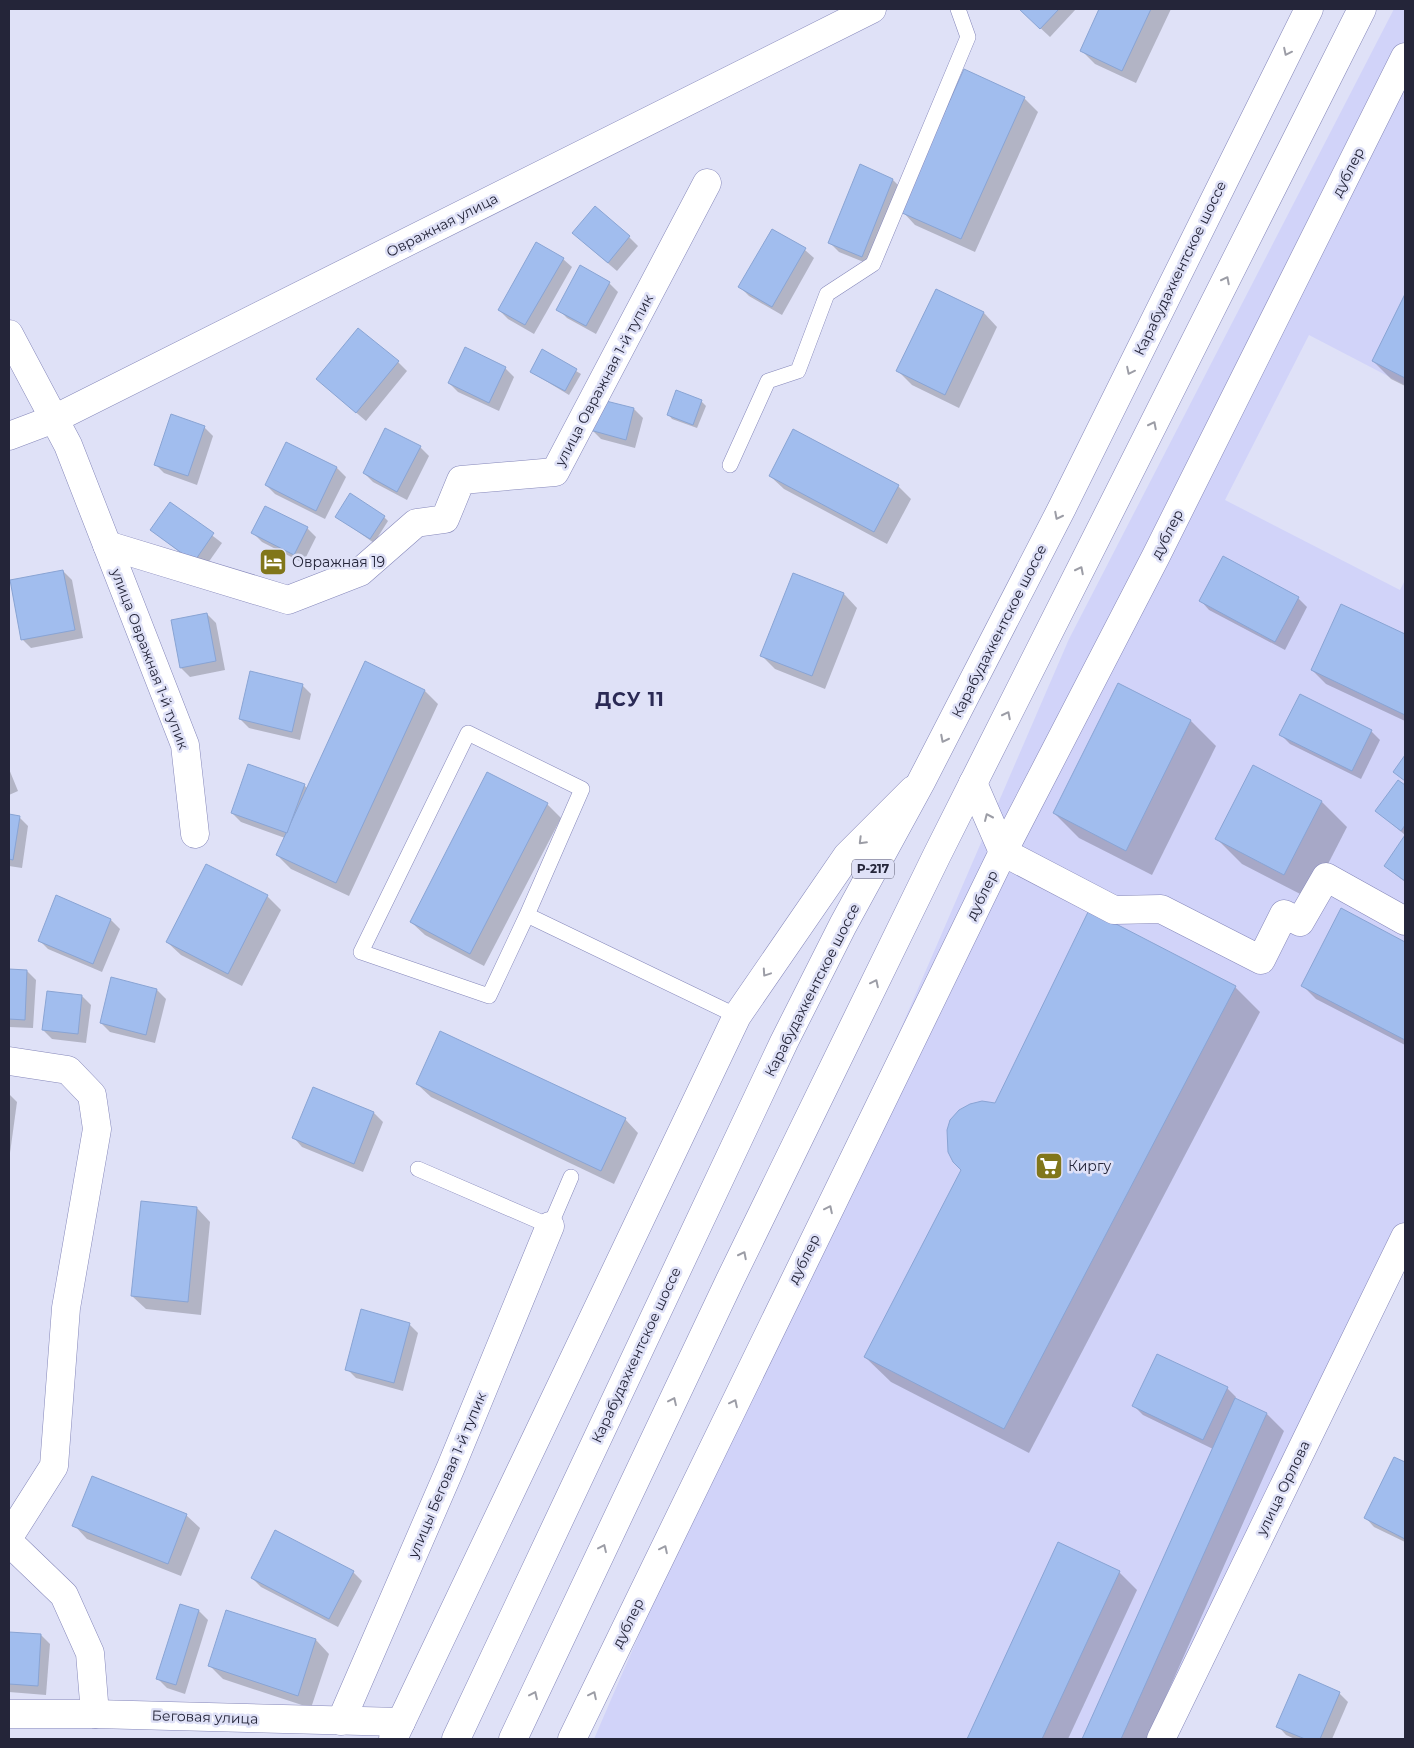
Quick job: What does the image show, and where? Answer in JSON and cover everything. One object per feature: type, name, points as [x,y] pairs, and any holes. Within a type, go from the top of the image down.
[{"type":"main road","name":"Овражная улица","points":[[9,436],[54,419],[872,9]]},
{"type":"main road","name":"Карабудахкентское шоссе","points":[[456,1739],[784,1042],[843,925],[921,782],[1062,508],[1309,9]]},
{"type":"main road","points":[[513,1739],[730,1280],[973,783],[1362,9]]},
{"type":"main road","name":"дублер","points":[[572,1739],[1003,852],[1156,556],[1405,57]]},
{"type":"main road","name":"улица Овражная 1-й тупик","points":[[107,545],[288,600],[360,572],[416,523],[445,519],[461,480],[555,472],[707,183]]},
{"type":"main road","name":"улица Овражная 1-й тупик","points":[[9,334],[68,445],[185,745],[195,834]]},
{"type":"main road","points":[[397,1730],[737,1016],[847,856],[921,782]]},
{"type":"main road","points":[[973,783],[1003,852],[1114,910],[1161,909],[1261,960],[1284,914],[1300,922],[1326,877],[1405,921]]},
{"type":"main road","points":[[9,1061],[68,1070],[92,1095],[98,1129],[66,1308],[54,1466],[9,1537]]},
{"type":"main road","name":"улицы Беговая 1-й тупик","points":[[341,1721],[451,1467],[550,1226]]},
{"type":"main road","name":"улица Орлова","points":[[1162,1739],[1405,1237]]},
{"type":"main road","points":[[9,1542],[64,1595],[90,1653],[95,1714]]},
{"type":"main road","name":"Беговая улица","points":[[9,1714],[95,1714],[341,1721],[397,1730]]},
{"type":"lane","points":[[730,465],[768,381],[798,372],[826,294],[873,264],[968,37],[958,9]]},
{"type":"lane","points":[[468,734],[582,789],[527,915],[489,996],[361,952],[468,734]]},
{"type":"lane","points":[[527,915],[737,1016]]},
{"type":"lane","points":[[418,1169],[550,1226],[572,1177]]},
{"type":"shaded area","points":[[1394,9],[1405,9],[1405,385],[1309,335],[1225,500],[1400,590],[1405,580],[1405,1252],[1158,1739],[594,1739],[1069,639]]},
{"type":"building","points":[[1019,9],[1059,9],[1040,29]]},
{"type":"building","points":[[1099,9],[1151,9],[1122,71],[1080,51]]},
{"type":"building","points":[[964,69],[1025,97],[961,239],[900,212]]},
{"type":"building","points":[[860,164],[893,179],[862,257],[828,243]]},
{"type":"building","points":[[595,206],[630,236],[608,263],[572,233]]},
{"type":"building","points":[[772,229],[806,248],[772,307],[738,287]]},
{"type":"building","points":[[536,242],[564,258],[525,325],[498,310]]},
{"type":"building","points":[[580,265],[610,282],[586,326],[556,310]]},
{"type":"building","points":[[936,289],[984,312],[945,395],[896,371]]},
{"type":"building","points":[[1405,294],[1405,378],[1372,361]]},
{"type":"building","points":[[358,328],[399,361],[356,413],[316,379]]},
{"type":"building","points":[[465,347],[506,367],[489,403],[448,383]]},
{"type":"building","points":[[542,349],[577,369],[565,391],[530,372]]},
{"type":"building","points":[[676,390],[702,400],[693,425],[667,415]]},
{"type":"building","points":[[598,399],[634,408],[626,440],[590,430]]},
{"type":"building","points":[[171,414],[205,426],[188,476],[154,465]]},
{"type":"building","points":[[385,428],[421,446],[397,492],[363,473]]},
{"type":"building","points":[[793,429],[899,485],[874,532],[769,476]]},
{"type":"building","points":[[286,442],[337,467],[316,511],[265,485]]},
{"type":"building","points":[[350,493],[385,516],[370,539],[335,517]]},
{"type":"building","points":[[170,502],[214,533],[194,562],[150,530]]},
{"type":"building","points":[[265,506],[308,527],[294,555],[251,533]]},
{"type":"building","points":[[1223,556],[1299,597],[1275,642],[1199,601]]},
{"type":"building","points":[[63,570],[75,630],[21,640],[10,580]]},
{"type":"building","points":[[793,573],[844,593],[812,676],[760,656]]},
{"type":"building","points":[[1341,604],[1405,634],[1405,715],[1311,670]]},
{"type":"building","points":[[207,613],[216,661],[180,668],[171,620]]},
{"type":"building","points":[[365,661],[425,690],[336,883],[276,855]]},
{"type":"building","points":[[250,671],[303,684],[292,732],[239,719]]},
{"type":"building","points":[[1118,683],[1191,720],[1126,851],[1053,813]]},
{"type":"building","points":[[1300,694],[1372,730],[1352,771],[1279,735]]},
{"type":"building","points":[[1405,755],[1405,781],[1393,772]]},
{"type":"building","points":[[248,764],[305,784],[287,833],[231,813]]},
{"type":"building","points":[[1253,765],[1322,801],[1284,875],[1215,839]]},
{"type":"building","points":[[487,772],[548,803],[470,954],[410,922]]},
{"type":"building","points":[[1398,780],[1405,785],[1405,825],[1401,831],[1375,811]]},
{"type":"building","points":[[9,814],[20,816],[13,860],[9,859]]},
{"type":"building","points":[[1405,835],[1405,881],[1384,866]]},
{"type":"building","points":[[206,864],[268,895],[228,974],[166,942]]},
{"type":"building","points":[[56,895],[111,919],[93,964],[38,941]]},
{"type":"building","points":[[1341,908],[1405,942],[1405,1040],[1301,986]]},
{"type":"building","name":"Киргу","points":[[1089,910],[1236,986],[1004,1429],[864,1357],[961,1170],[953,1162],[948,1152],[947,1130],[950,1120],[959,1110],[970,1104],[982,1101],[995,1103]]},
{"type":"building","points":[[9,969],[27,970],[25,1020],[9,1019]]},
{"type":"building","points":[[111,977],[157,989],[146,1035],[100,1023]]},
{"type":"building","points":[[47,991],[82,995],[78,1034],[42,1030]]},
{"type":"building","points":[[440,1031],[626,1118],[601,1171],[416,1084]]},
{"type":"building","points":[[313,1087],[374,1112],[354,1164],[292,1138]]},
{"type":"building","points":[[141,1201],[197,1207],[188,1302],[131,1296]]},
{"type":"building","points":[[361,1309],[410,1323],[394,1383],[345,1370]]},
{"type":"building","points":[[1157,1354],[1228,1387],[1203,1440],[1132,1406]]},
{"type":"building","points":[[1235,1398],[1267,1413],[1121,1739],[1082,1739]]},
{"type":"building","points":[[1394,1457],[1405,1462],[1405,1539],[1364,1518]]},
{"type":"building","points":[[92,1476],[187,1514],[168,1564],[72,1526]]},
{"type":"building","points":[[275,1530],[354,1571],[329,1619],[251,1578]]},
{"type":"building","points":[[1058,1542],[1120,1571],[1042,1739],[967,1739]]},
{"type":"building","points":[[180,1604],[199,1610],[176,1685],[156,1679]]},
{"type":"building","points":[[226,1610],[316,1639],[298,1696],[208,1666]]},
{"type":"building","points":[[9,1632],[41,1634],[38,1686],[9,1684]]},
{"type":"building","points":[[1299,1674],[1340,1692],[1320,1739],[1305,1739],[1276,1727]]},
{"type":"place","name":"Овражная 19","points":[[273,562]]},
{"type":"place","name":"Киргу","points":[[1049,1166]]},
{"type":"district","name":"ДСУ 11","points":[[630,699]]}]
